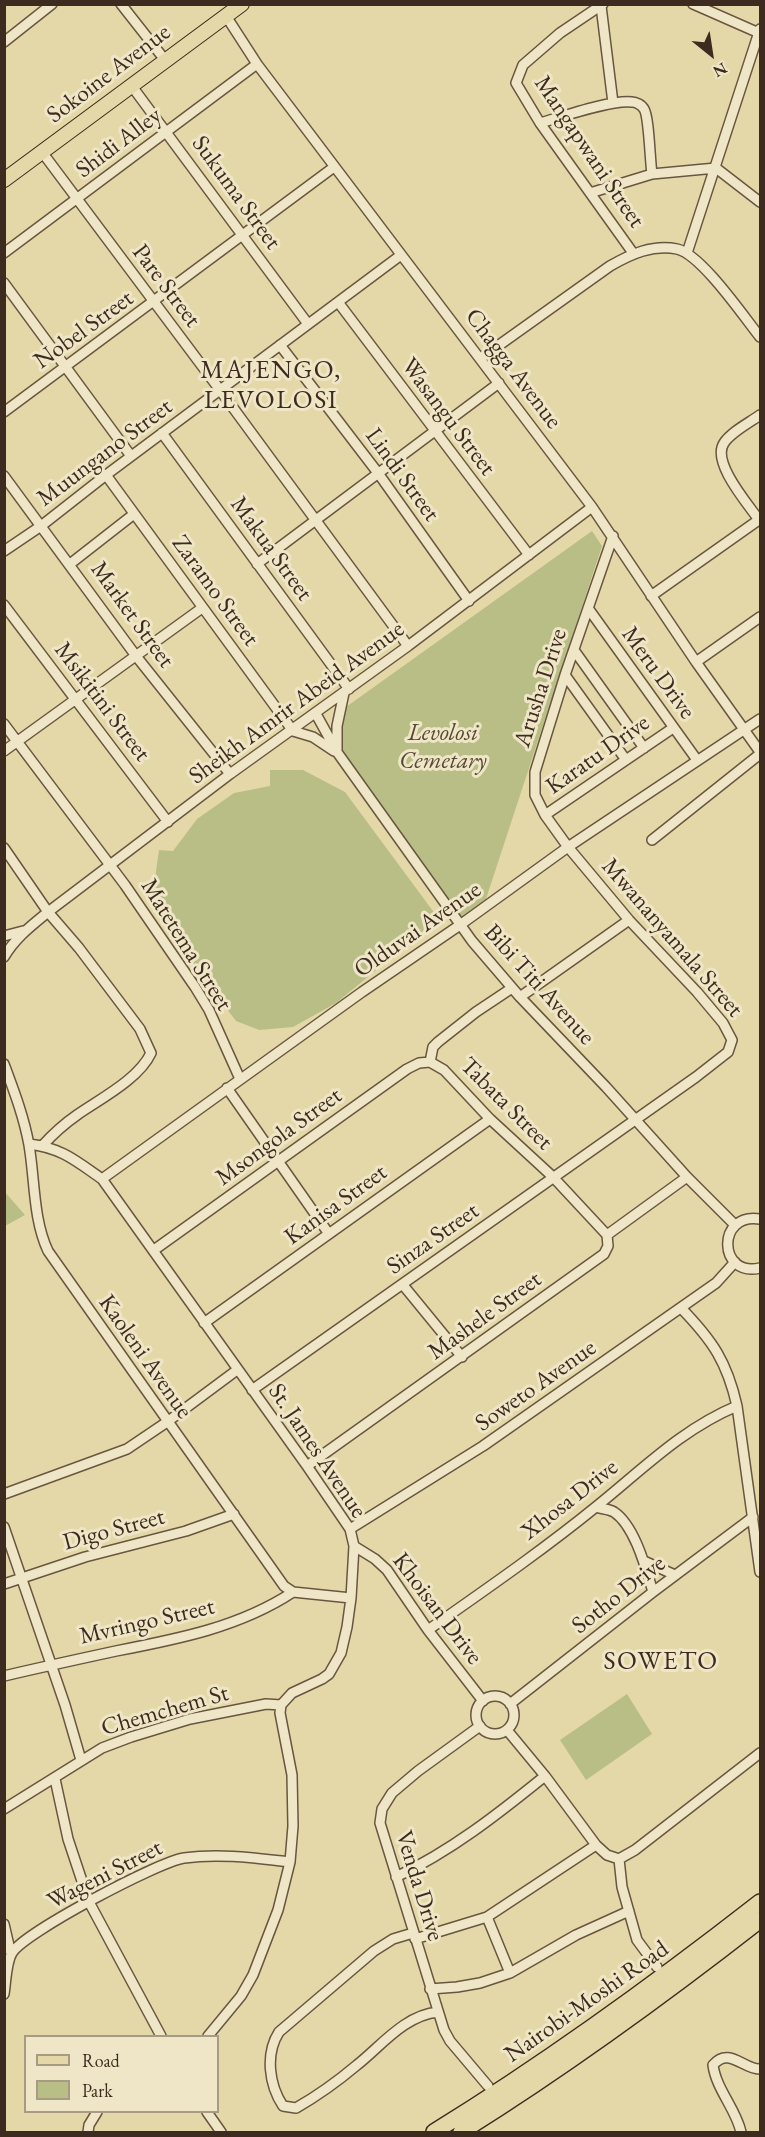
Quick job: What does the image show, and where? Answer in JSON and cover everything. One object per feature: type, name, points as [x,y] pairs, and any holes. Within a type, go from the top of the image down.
[{"type":"highway","name":"Nairobi-Moshi Road","points":[[434,2133],[494,2095],[665,1977],[760,1902]]},
{"type":"highway","name":"Nairobi-Moshi Road","points":[[461,2133],[662,1996],[760,1920]]},
{"type":"main road","name":"Sokoine Avenue","points":[[4,180],[242,4]]},
{"type":"street","points":[[4,42],[52,4]]},
{"type":"street","points":[[121,4],[165,60]]},
{"type":"street","points":[[687,253],[760,31],[693,4]]},
{"type":"street","points":[[602,5],[613,103]]},
{"type":"street","name":"Mangapwani Street","points":[[602,5],[560,33],[523,65],[516,83],[540,123],[633,253]]},
{"type":"street","name":"Chagga Avenue","points":[[226,16],[257,64],[592,507],[760,753]]},
{"type":"street","name":"Shidi Alley","points":[[4,253],[257,64]]},
{"type":"street","name":"Sukuma Street","points":[[131,85],[308,324]]},
{"type":"street","points":[[540,123],[613,103],[632,102],[642,106],[645,111],[652,174]]},
{"type":"street","name":"Pare Street","points":[[42,152],[408,646]]},
{"type":"street","name":"Nobel Street","points":[[4,412],[334,167]]},
{"type":"street","points":[[590,193],[652,174],[716,168],[760,201]]},
{"type":"street","points":[[481,358],[610,266],[633,253],[665,248],[678,249],[687,253],[711,275],[760,337]]},
{"type":"street","name":"Muungano Street","points":[[4,551],[41,526],[106,474],[401,255]]},
{"type":"street","points":[[4,283],[131,456]]},
{"type":"street","name":"Wasangu Street","points":[[338,302],[529,555]]},
{"type":"street","name":"Lindi Street","points":[[280,345],[378,473],[469,601]]},
{"type":"street","points":[[257,564],[499,383]]},
{"type":"street","points":[[651,596],[760,520],[722,464],[721,450],[728,438],[760,415]]},
{"type":"street","name":"Makua Street","points":[[162,433],[347,691]]},
{"type":"street","name":"Zaramo Street","points":[[106,474],[293,730]]},
{"type":"street","name":"Market Street","points":[[4,476],[136,656],[230,774]]},
{"type":"street","name":"Sheikh Amrir Abeid Avenue","points":[[25,930],[230,774],[316,714],[592,507]]},
{"type":"street","points":[[70,564],[134,514]]},
{"type":"street","name":"Arusha Drive","points":[[568,847],[545,815],[535,795],[535,772],[565,675],[613,536]]},
{"type":"street","name":"Msikitini Street","points":[[4,604],[168,822]]},
{"type":"street","points":[[4,751],[202,608]]},
{"type":"street","name":"Meru Drive","points":[[588,608],[697,760]]},
{"type":"street","points":[[696,662],[760,617]]},
{"type":"street","points":[[574,650],[644,748]]},
{"type":"street","points":[[565,675],[626,760]]},
{"type":"street","points":[[337,752],[337,726],[347,691]]},
{"type":"street","name":"Bibi Titi Avenue","points":[[316,714],[337,752],[460,925],[520,997],[687,1177],[735,1225]]},
{"type":"street","name":"Olduvai Avenue","points":[[102,1179],[568,847],[760,719]]},
{"type":"street","name":"Matetema Street","points":[[4,724],[111,866],[195,987],[209,1010],[240,1080]]},
{"type":"street","name":"Karatu Drive","points":[[545,815],[673,728]]},
{"type":"street","points":[[293,730],[313,737],[337,752]]},
{"type":"street","points":[[652,840],[760,753]]},
{"type":"street","name":"Mwananyamala Street","points":[[568,847],[629,920],[697,992],[723,1023],[732,1040],[728,1052],[635,1119]]},
{"type":"street","points":[[4,848],[48,912],[79,948],[140,1029],[151,1053],[147,1061],[132,1076],[56,1131],[42,1146]]},
{"type":"street","points":[[520,997],[629,920]]},
{"type":"street","points":[[4,936],[25,930]]},
{"type":"street","points":[[4,957],[25,930]]},
{"type":"street","points":[[430,1062],[433,1047],[438,1042],[476,1012],[512,988]]},
{"type":"street","name":"Tabata Street","points":[[430,1062],[444,1070],[490,1119],[553,1177]]},
{"type":"street","name":"Msongola Street","points":[[154,1250],[407,1069],[419,1063],[430,1062]]},
{"type":"street","name":"Kaoleni Avenue","points":[[4,1064],[17,1097],[28,1144],[40,1230],[48,1251],[284,1586],[293,1592]]},
{"type":"street","points":[[227,1088],[329,1234]]},
{"type":"street","name":"Kanisa Street","points":[[204,1323],[490,1119]]},
{"type":"street","name":"Sinza Street","points":[[252,1390],[635,1119]]},
{"type":"street","name":"St. James Avenue","points":[[28,1144],[63,1153],[102,1179],[350,1529],[354,1546],[351,1598],[341,1653],[334,1667],[322,1679],[292,1693],[281,1705]]},
{"type":"street","points":[[553,1177],[607,1235],[687,1177]]},
{"type":"street","points":[[760,1220],[751,1218],[735,1225],[727,1244],[730,1257],[743,1268],[753,1270],[760,1268]]},
{"type":"street","name":"Mashele Street","points":[[307,1466],[604,1254],[608,1246],[607,1235]]},
{"type":"street","name":"Soweto Avenue","points":[[350,1529],[483,1446],[716,1283],[735,1262]]},
{"type":"street","points":[[403,1285],[462,1357]]},
{"type":"street","points":[[681,1308],[698,1325],[715,1348],[732,1380],[760,1572]]},
{"type":"street","points":[[4,1494],[127,1449],[237,1370]]},
{"type":"street","name":"Xhosa Drive","points":[[428,1630],[596,1507],[672,1443],[717,1414],[737,1406]]},
{"type":"street","points":[[596,1507],[612,1511],[621,1518],[643,1554],[653,1592]]},
{"type":"street","name":"Digo Street","points":[[4,1584],[85,1557],[186,1530],[234,1514]]},
{"type":"street","name":"Sotho Drive","points":[[510,1704],[753,1517]]},
{"type":"street","points":[[4,1527],[81,1760]]},
{"type":"street","name":"Khoisan Drive","points":[[354,1546],[375,1559],[387,1570],[428,1630],[483,1701]]},
{"type":"street","points":[[644,1561],[675,1575]]},
{"type":"street","points":[[293,1592],[351,1598]]},
{"type":"street","name":"Mvringo Street","points":[[4,1676],[50,1664],[172,1640],[224,1626],[270,1607],[293,1592]]},
{"type":"street","points":[[489,1698],[501,1698],[510,1704],[514,1716],[507,1730],[492,1734],[480,1726],[476,1717],[483,1701],[489,1698]]},
{"type":"street","name":"Chemchem St","points":[[4,1809],[102,1748],[190,1719],[266,1704],[281,1705]]},
{"type":"street","points":[[210,2035],[241,1996],[254,1975],[278,1910],[290,1862],[293,1826],[292,1775],[280,1713],[281,1705]]},
{"type":"street","name":"Venda Drive","points":[[480,1726],[392,1792],[382,1809],[380,1823],[438,2013],[450,2041],[488,2086]]},
{"type":"street","points":[[507,1730],[545,1776],[596,1845],[607,1855],[619,1858],[635,1850],[760,1753]]},
{"type":"street","points":[[396,1877],[428,1862],[450,1848],[501,1812],[545,1776]]},
{"type":"street","points":[[55,1779],[68,1839],[89,1902],[160,2035]]},
{"type":"street","points":[[438,2013],[428,2013],[407,2024],[356,2067],[296,2108],[283,2106],[271,2079],[274,2040],[279,2032],[374,1951],[393,1939],[414,1936],[487,1917],[596,1845]]},
{"type":"street","name":"Wageni Street","points":[[14,1951],[26,1939],[158,1865],[182,1858],[214,1856],[290,1862]]},
{"type":"street","points":[[619,1858],[622,1887],[637,1940],[657,1967]]},
{"type":"street","points":[[430,1989],[480,1983],[510,1973],[576,1935],[629,1911]]},
{"type":"street","points":[[487,1917],[510,1973]]},
{"type":"street","points":[[4,1924],[14,1951],[4,1994]]},
{"type":"street","points":[[741,2133],[712,2065],[720,2059],[731,2058],[738,2059],[752,2069],[760,2069]]},
{"type":"street","points":[[88,2133],[89,2125],[96,2113]]},
{"type":"street","points":[[208,2113],[221,2133]]},
{"type":"green space","name":"Levolosi Cemetary","points":[[592,531],[602,546],[481,914],[467,925],[337,753],[346,707]]},
{"type":"green space","points":[[270,770],[303,770],[345,792],[441,922],[391,958],[336,1003],[293,1027],[259,1030],[236,1021],[169,933],[154,886],[159,850],[173,851],[197,819],[234,793],[270,786]]},
{"type":"green space","points":[[4,1191],[25,1215],[5,1226],[4,1226]]},
{"type":"green space","points":[[627,1694],[652,1734],[586,1780],[560,1740]]},
{"type":"district","name":"MAJENGO, LEVOLOSI","points":[[271,386]]},
{"type":"district","name":"SOWETO","points":[[661,1662]]}]
